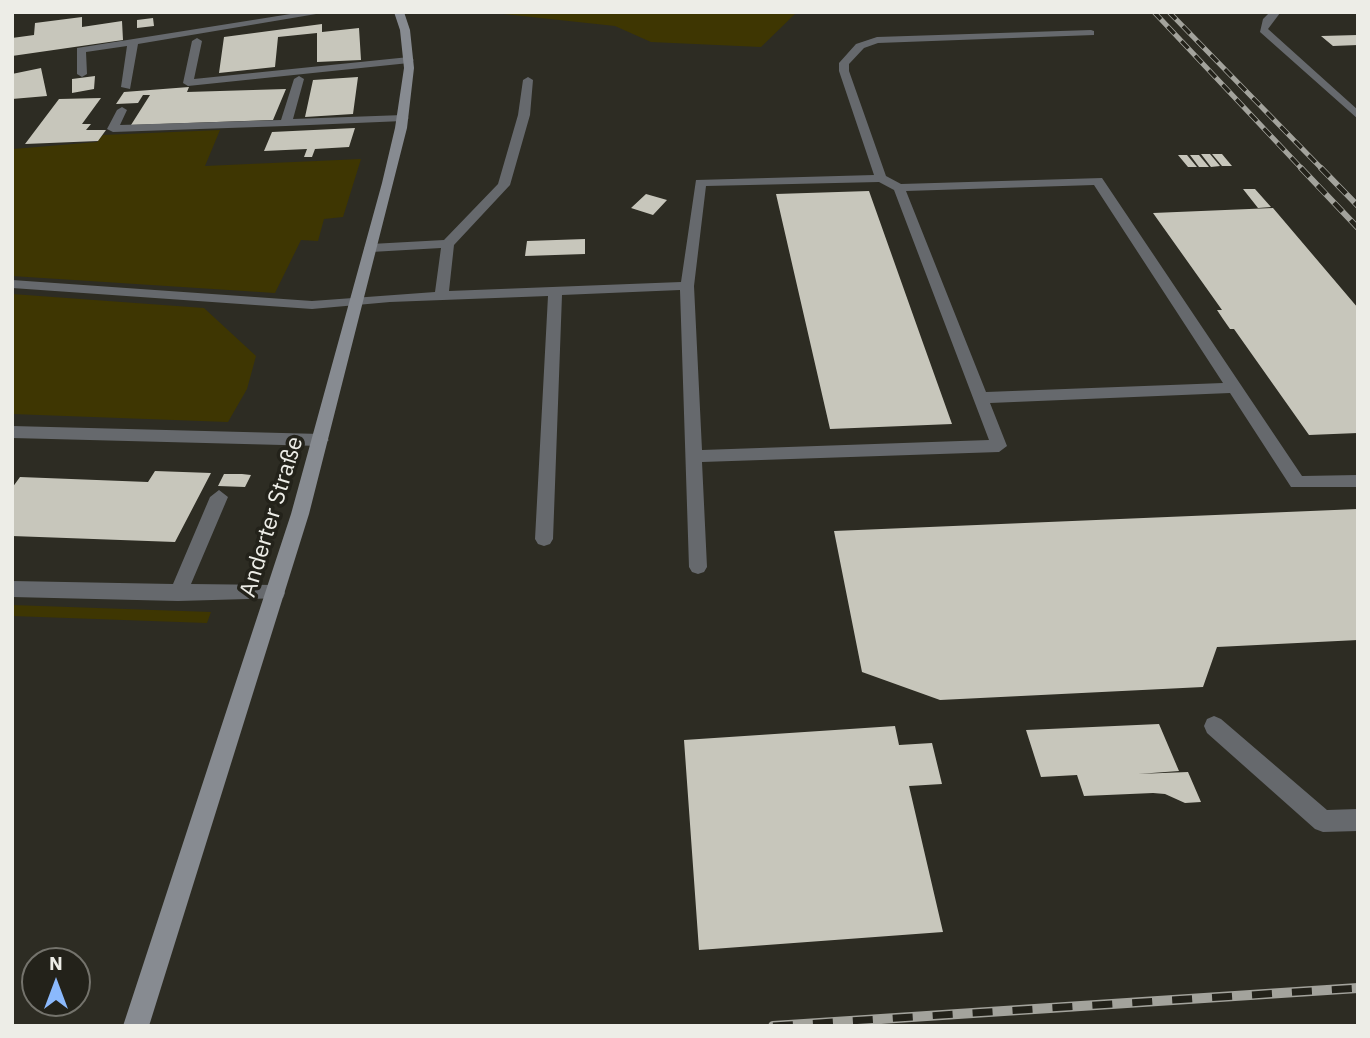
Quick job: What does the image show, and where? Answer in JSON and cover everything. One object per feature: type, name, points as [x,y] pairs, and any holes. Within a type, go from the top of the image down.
[{"type":"main road","name":"Anderter Straße","points":[[136,1026],[276,593],[321,440],[357,302],[402,118],[409,60],[399,12]]},
{"type":"lane","points":[[82,74],[81,50],[323,12]]},
{"type":"lane","points":[[1275,13],[1268,19],[1263,30],[1358,116]]},
{"type":"lane","points":[[881,178],[844,71],[844,63],[849,54],[860,46],[877,40],[1091,33]]},
{"type":"lane","points":[[197,41],[188,83],[409,60]]},
{"type":"lane","points":[[126,87],[133,42]]},
{"type":"lane","points":[[285,123],[299,79]]},
{"type":"lane","points":[[442,295],[448,244],[503,185],[524,115],[528,80]]},
{"type":"lane","points":[[122,110],[113,129],[402,118]]},
{"type":"lane","points":[[698,567],[687,286],[700,183],[881,178],[899,188],[1098,181],[1297,483],[1358,481]]},
{"type":"lane","points":[[694,456],[999,446],[899,188]]},
{"type":"lane","points":[[371,248],[448,244]]},
{"type":"lane","points":[[12,284],[312,305],[442,295],[687,286]]},
{"type":"lane","points":[[544,539],[555,291]]},
{"type":"lane","points":[[980,398],[1234,388]]},
{"type":"lane","points":[[12,432],[321,440]]},
{"type":"lane","points":[[178,593],[219,496]]},
{"type":"lane","points":[[12,589],[276,593]]},
{"type":"lane","points":[[1214,726],[1323,821],[1358,820]]},
{"type":"shaded area","points":[[485,12],[797,12],[761,47],[651,42],[615,26]]},
{"type":"shaded area","points":[[220,130],[205,166],[361,159],[343,217],[324,219],[318,241],[301,240],[275,293],[12,276],[12,145],[13,149],[97,142],[103,135]]},
{"type":"shaded area","points":[[12,294],[204,308],[256,356],[247,389],[228,422],[12,414]]},
{"type":"shaded area","points":[[12,605],[211,612],[207,623],[12,616]]},
{"type":"building","points":[[82,17],[82,27],[122,21],[123,40],[12,56],[12,38],[34,35],[35,23]]},
{"type":"building","points":[[153,18],[154,26],[137,28],[137,20]]},
{"type":"building","points":[[322,24],[322,32],[359,28],[361,60],[317,62],[317,33],[278,37],[275,67],[219,73],[224,37]]},
{"type":"building","points":[[1358,35],[1358,45],[1333,46],[1321,36]]},
{"type":"building","points":[[41,68],[47,96],[12,99],[12,74]]},
{"type":"building","points":[[95,76],[94,89],[72,93],[72,79]]},
{"type":"building","points":[[358,77],[353,114],[305,117],[313,80]]},
{"type":"building","points":[[189,87],[187,92],[286,89],[273,120],[131,125],[150,95],[143,95],[138,103],[116,104],[124,92]]},
{"type":"building","points":[[101,98],[82,124],[91,124],[86,130],[106,130],[98,141],[25,144],[59,99]]},
{"type":"building","points":[[355,128],[349,147],[315,149],[312,157],[304,157],[307,149],[264,151],[272,132]]},
{"type":"building","points":[[1201,154],[1210,154],[1220,166],[1211,167]]},
{"type":"building","points":[[1212,154],[1222,154],[1232,166],[1222,166]]},
{"type":"building","points":[[1178,155],[1187,155],[1197,167],[1188,167]]},
{"type":"building","points":[[1190,155],[1199,155],[1209,167],[1199,167]]},
{"type":"building","points":[[1243,189],[1255,189],[1271,207],[1258,208]]},
{"type":"building","points":[[869,191],[952,424],[830,429],[776,194]]},
{"type":"building","points":[[646,194],[667,200],[653,215],[631,208]]},
{"type":"building","points":[[1273,208],[1358,308],[1358,433],[1309,435],[1234,329],[1230,329],[1217,310],[1222,310],[1153,213]]},
{"type":"building","points":[[585,239],[585,254],[525,256],[527,241]]},
{"type":"building","points":[[155,471],[211,473],[175,542],[12,536],[12,488],[20,477],[148,482]]},
{"type":"building","points":[[224,474],[251,475],[245,487],[218,486]]},
{"type":"building","points":[[1358,509],[1358,640],[1217,647],[1203,687],[940,700],[862,672],[834,531]]},
{"type":"building","points":[[1159,724],[1179,771],[1138,774],[1188,772],[1201,802],[1185,803],[1165,794],[1153,793],[1084,796],[1077,775],[1041,777],[1026,730]]},
{"type":"building","points":[[895,726],[899,745],[932,743],[942,784],[909,786],[943,932],[699,950],[684,740]]},
{"type":"railway","points":[[1154,12],[1303,170]]},
{"type":"railway","points":[[1169,12],[1323,170]]},
{"type":"railway","points":[[1301,168],[1358,228]]},
{"type":"railway","points":[[1321,168],[1358,206]]},
{"type":"railway","points":[[773,1026],[1358,988]]}]
